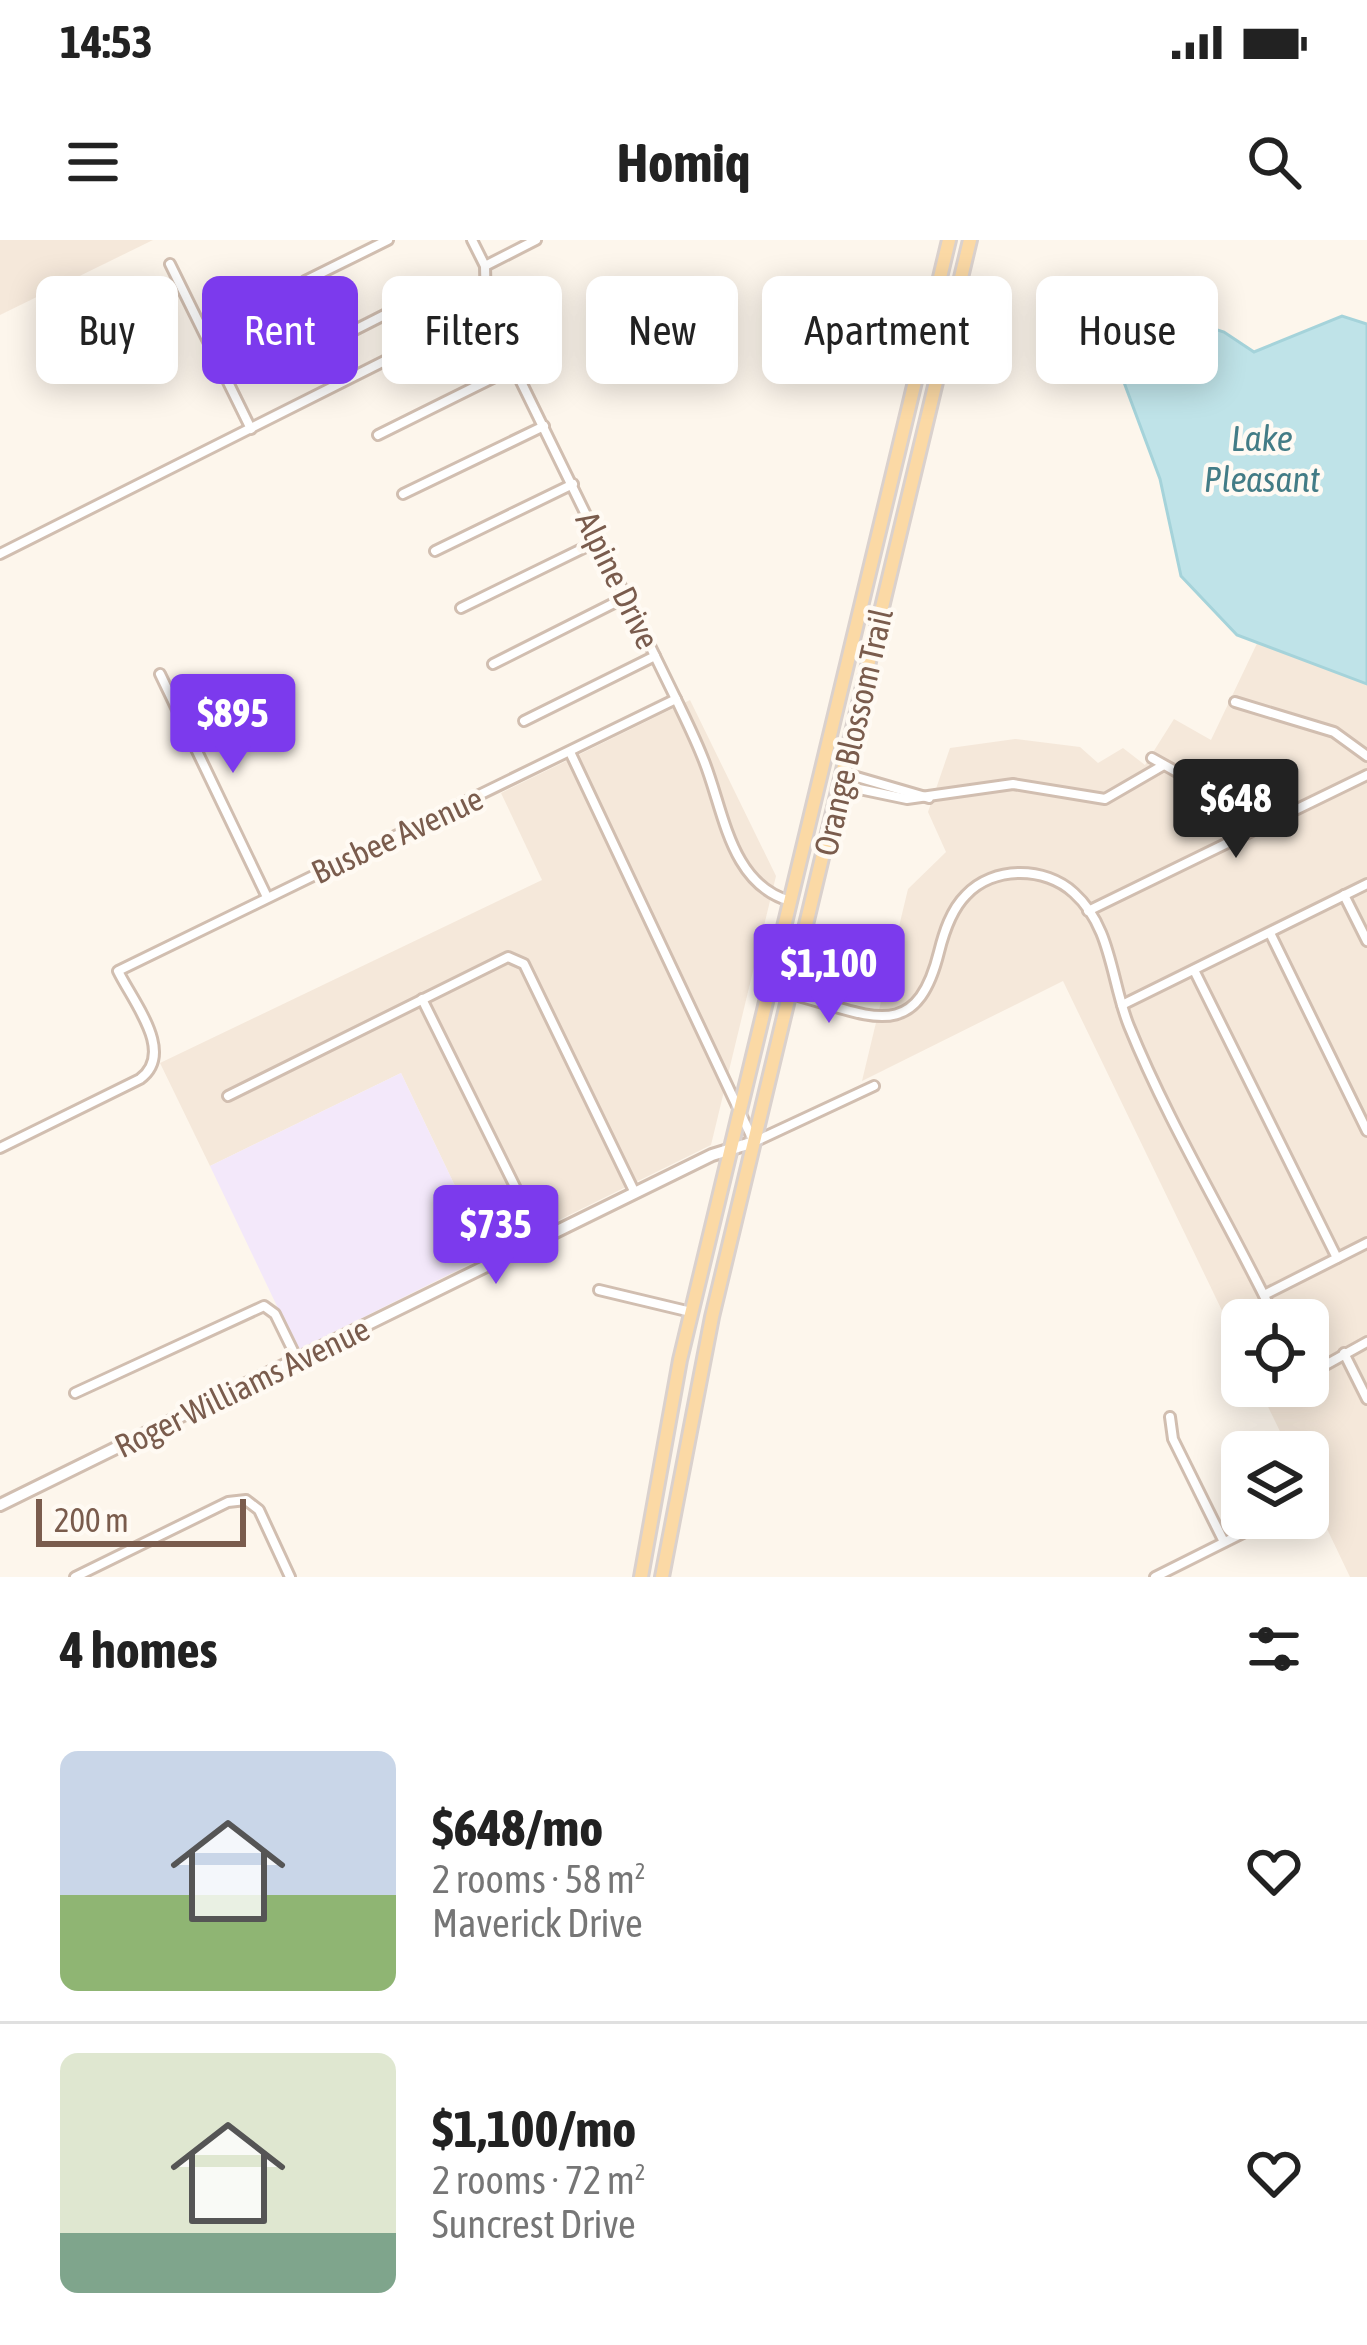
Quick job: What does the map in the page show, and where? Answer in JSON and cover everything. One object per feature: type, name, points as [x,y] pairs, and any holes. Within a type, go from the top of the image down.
[{"type":"main road","name":"Orange Blossom Trail","points":[[641,1577],[653,1495],[692,1312],[949,240]]},
{"type":"main road","name":"Orange Blossom Trail","points":[[662,1577],[673,1498],[712,1317],[970,240]]},
{"type":"main road","points":[[864,596],[884,601]]},
{"type":"main road","points":[[776,959],[782,985],[790,994]]},
{"type":"main road","points":[[692,1312],[712,1317]]},
{"type":"main road","points":[[653,1495],[673,1498]]},
{"type":"street","points":[[315,276],[388,240]]},
{"type":"street","name":"Alpine Drive","points":[[472,240],[485,276]]},
{"type":"street","points":[[485,266],[536,240]]},
{"type":"street","points":[[170,264],[250,429]]},
{"type":"street","points":[[0,554],[334,384]]},
{"type":"street","points":[[377,435],[480,384]]},
{"type":"street","name":"Alpine Drive","points":[[523,384],[706,764],[720,818],[752,878],[770,895],[790,901]]},
{"type":"street","points":[[403,494],[544,426]]},
{"type":"street","points":[[435,551],[573,484]]},
{"type":"street","points":[[461,608],[598,541]]},
{"type":"street","points":[[494,664],[626,598]]},
{"type":"street","points":[[524,721],[655,656]]},
{"type":"street","points":[[160,674],[267,897]]},
{"type":"street","name":"Busbee Avenue","points":[[0,1148],[140,1079],[154,1066],[156,1047],[118,971],[676,699]]},
{"type":"street","points":[[1235,702],[1334,732],[1367,755]]},
{"type":"street","points":[[570,752],[754,1142]]},
{"type":"street","points":[[1152,758],[1202,786],[1244,833]]},
{"type":"street","points":[[841,779],[930,799],[1013,784],[1105,799],[1162,766]]},
{"type":"street","points":[[1088,911],[1367,775]]},
{"type":"street","points":[[790,994],[887,1017],[913,1009],[929,991],[953,913],[968,892],[1016,872],[1043,876],[1073,892],[1111,956],[1122,1005],[1266,1299]]},
{"type":"street","points":[[1122,1005],[1367,884]]},
{"type":"street","points":[[1344,895],[1367,941]]},
{"type":"street","points":[[1270,932],[1367,1131]]},
{"type":"street","points":[[227,1096],[508,957],[524,964],[635,1193]]},
{"type":"street","points":[[1194,970],[1337,1258]]},
{"type":"street","points":[[422,999],[541,1239]]},
{"type":"street","name":"Roger Williams Avenue","points":[[0,1505],[635,1193],[874,1086]]},
{"type":"street","points":[[1264,1295],[1367,1243]]},
{"type":"street","points":[[599,1290],[692,1312]]},
{"type":"street","points":[[75,1393],[264,1306],[275,1314],[297,1360]]},
{"type":"street","points":[[1329,1362],[1367,1342]]},
{"type":"street","points":[[1344,1353],[1367,1399]]},
{"type":"street","points":[[1170,1417],[1173,1439],[1224,1542]]},
{"type":"street","points":[[75,1577],[228,1502],[246,1500],[259,1510],[290,1577]]},
{"type":"street","points":[[1155,1577],[1230,1539]]},
{"type":"shaded area","points":[[0,240],[153,240],[80,276],[36,276],[36,297],[0,315]]},
{"type":"shaded area","points":[[1367,356],[1367,1577],[1350,1577],[1329,1533],[1329,1431],[1280,1431],[1268,1407],[1329,1407],[1329,1299],[1221,1299],[1221,1308],[1063,981],[862,1081],[908,889],[946,852],[928,812],[950,748],[1015,739],[1080,747],[1098,763],[1123,748],[1145,765],[1174,719],[1211,740],[1311,530]]},
{"type":"shaded area","points":[[690,700],[776,876],[711,1145],[488,1255],[401,1073],[210,1166],[160,1063],[542,880],[501,793]]},
{"type":"shaded area","points":[[401,1073],[488,1255],[298,1350],[210,1166]]},
{"type":"water","name":"Lake Pleasant","points":[[1342,316],[1367,324],[1367,684],[1237,635],[1181,576],[1160,479],[1125,384],[1218,384],[1218,330],[1254,352]]}]
